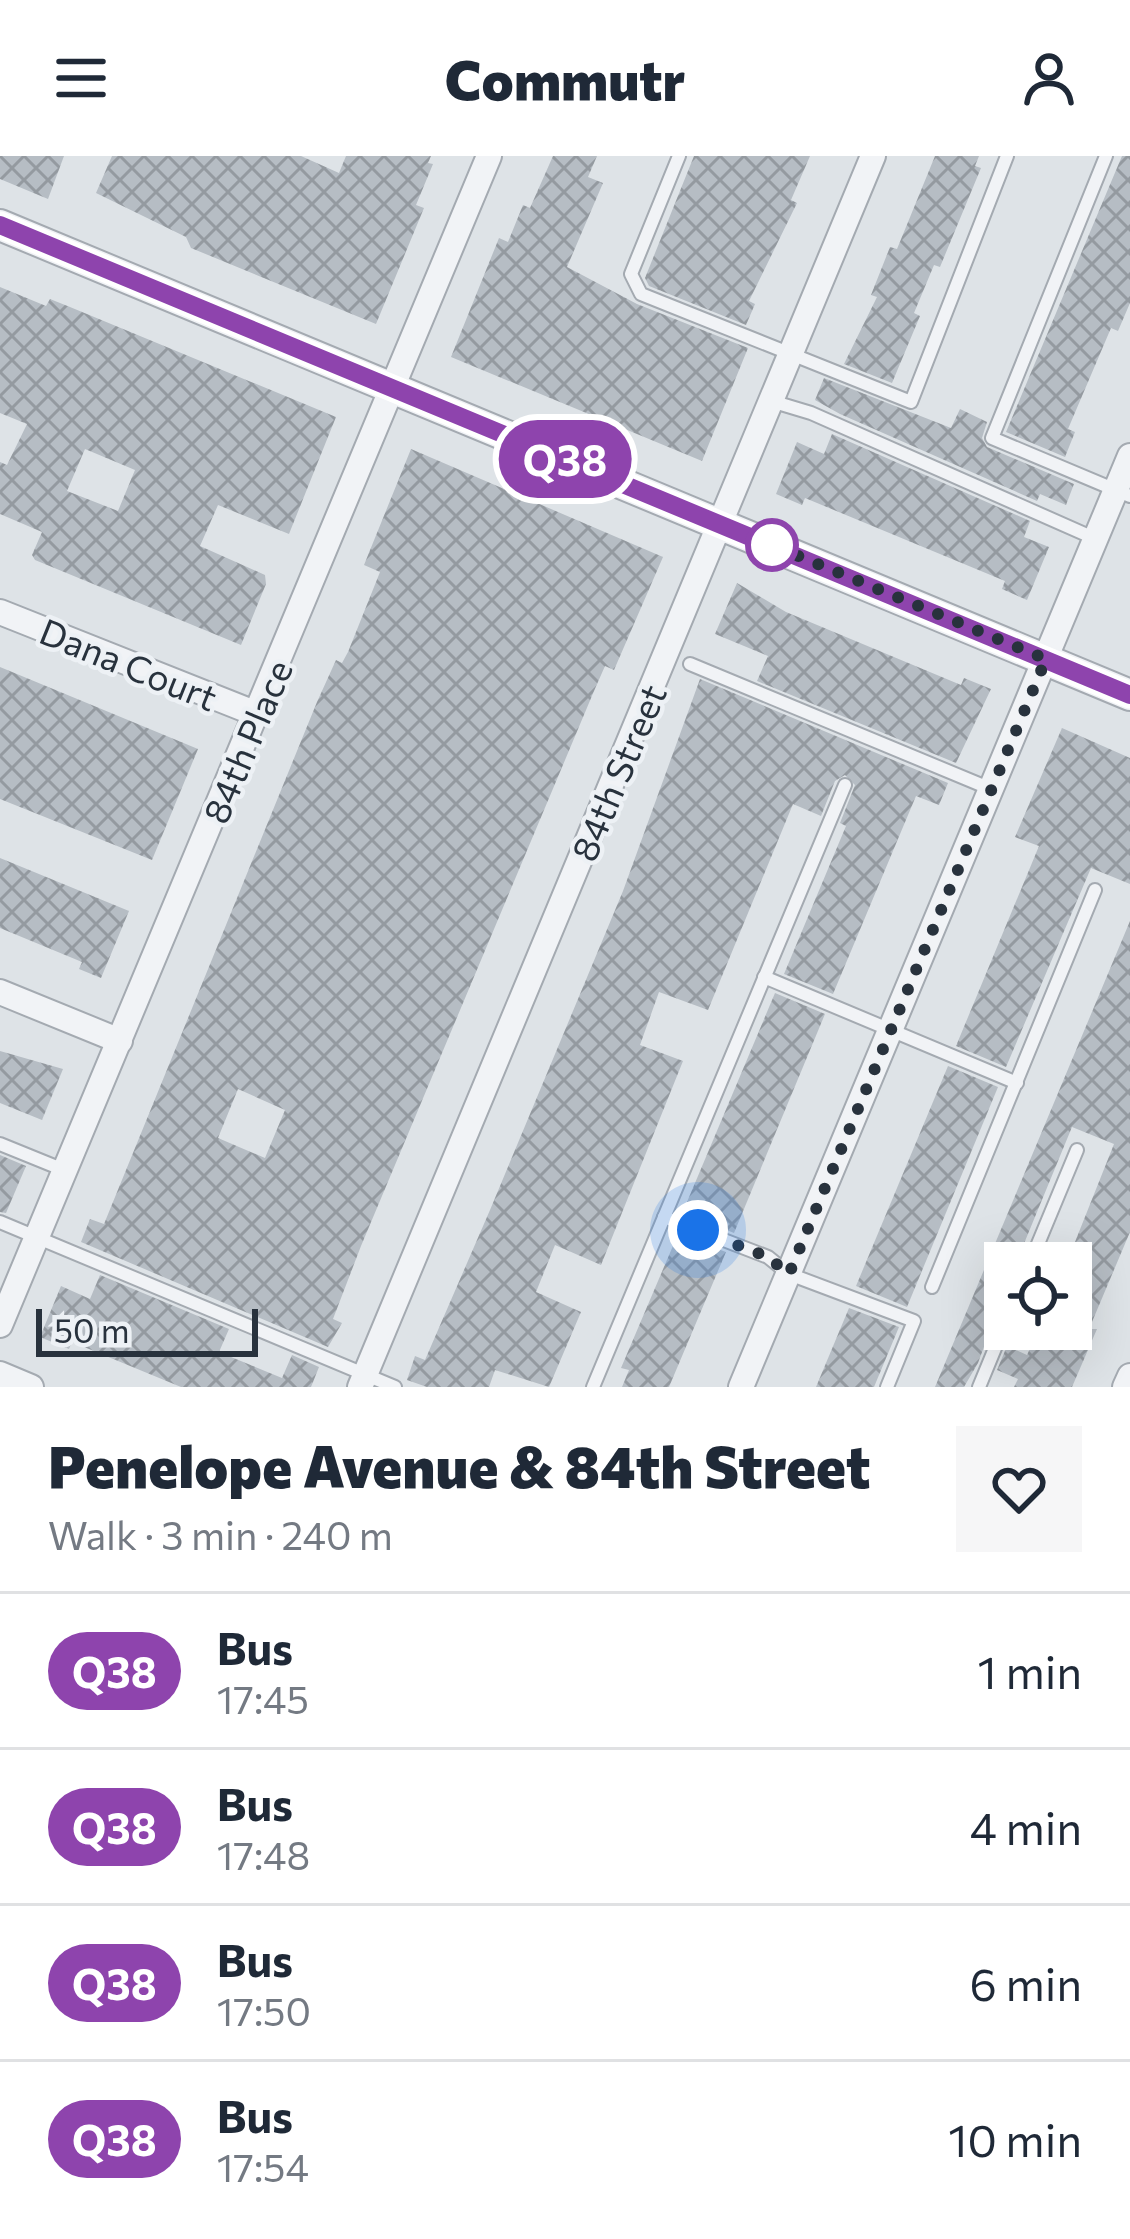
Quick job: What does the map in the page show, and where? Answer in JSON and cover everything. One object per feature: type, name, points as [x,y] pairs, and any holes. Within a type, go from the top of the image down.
[{"type":"street","name":"84th Place","points":[[0,1325],[489,156]]},
{"type":"street","name":"84th Street","points":[[362,1381],[873,156]]},
{"type":"street","points":[[0,225],[1130,695]]},
{"type":"street","points":[[742,1387],[1096,539],[1123,493],[1130,457]]},
{"type":"street","name":"Dana Court","points":[[0,612],[257,714]]},
{"type":"street","points":[[0,992],[120,1041]]},
{"type":"street","points":[[0,1374],[31,1387]]},
{"type":"street","points":[[1125,1387],[1130,1376]]},
{"type":"lane","points":[[679,156],[631,274],[640,294],[911,402],[1007,156]]},
{"type":"lane","points":[[1106,156],[992,438],[1123,493]]},
{"type":"lane","points":[[771,401],[811,413],[1096,539]]},
{"type":"lane","points":[[690,664],[991,789]]},
{"type":"lane","points":[[592,1387],[845,785]]},
{"type":"lane","points":[[932,1287],[1096,890]]},
{"type":"lane","points":[[764,977],[1017,1083]]},
{"type":"lane","points":[[0,1144],[65,1171]]},
{"type":"lane","points":[[1039,1242],[1077,1150]]},
{"type":"lane","points":[[664,1217],[768,1257],[789,1274],[914,1321],[887,1387]]},
{"type":"lane","points":[[0,1222],[362,1381],[394,1387]]},
{"type":"lane","points":[[979,1387],[994,1350]]},
{"type":"building","points":[[0,156],[64,156],[48,199],[0,179]]},
{"type":"building","points":[[112,156],[301,156],[339,173],[346,156],[431,156],[428,163],[433,164],[416,205],[424,208],[376,324],[191,248],[186,237],[96,193]]},
{"type":"building","points":[[553,156],[597,156],[588,177],[603,183],[567,267],[637,304],[748,348],[702,461],[451,357],[499,238],[508,242],[523,205],[530,208]]},
{"type":"building","points":[[694,156],[810,156],[791,200],[797,203],[749,301],[755,304],[746,325],[649,286],[645,278]]},
{"type":"building","points":[[935,156],[979,156],[975,166],[981,168],[940,267],[934,265],[914,313],[920,316],[892,383],[844,364],[877,297],[871,295],[890,247],[897,249]]},
{"type":"building","points":[[1122,156],[1130,156],[1130,303],[1118,331],[1111,328],[1068,429],[1075,432],[1065,457],[1006,432]]},
{"type":"building","points":[[0,287],[46,306],[50,299],[336,417],[289,534],[218,505],[200,546],[265,575],[266,584],[241,645],[35,560],[32,555],[42,532],[0,514],[0,462],[7,465],[27,424],[0,413]],"holes":[[[85,449],[135,470],[118,511],[67,491]]]},
{"type":"building","points":[[824,378],[951,428],[960,409],[987,422],[982,438],[987,447],[1074,484],[1066,505],[1040,494],[1037,501],[840,414],[815,400]]},
{"type":"building","points":[[832,434],[1030,521],[1024,537],[1049,547],[1027,600],[1002,589],[1005,581],[805,498],[802,505],[776,494],[797,442],[824,454]]},
{"type":"building","points":[[411,449],[663,557],[614,670],[605,666],[594,691],[361,1246],[333,1319],[342,1323],[328,1347],[81,1242],[90,1219],[104,1224],[317,702],[336,660],[342,663],[348,652],[380,572],[364,565]],"holes":[[[238,1089],[285,1110],[265,1158],[218,1138]]]},
{"type":"building","points":[[737,583],[786,612],[961,685],[964,678],[991,689],[956,763],[757,681],[768,656],[715,634]]},
{"type":"building","points":[[0,667],[198,749],[152,860],[0,799]]},
{"type":"building","points":[[700,679],[948,783],[939,805],[916,796],[833,994],[784,974],[846,826],[840,823],[855,785],[845,775],[835,781],[821,816],[793,804],[708,1010],[659,992],[640,1045],[683,1061],[601,1265],[555,1245],[536,1292],[581,1312],[549,1387],[495,1370],[489,1387],[427,1387],[407,1380],[415,1356],[425,1360],[490,1210],[623,891]]},
{"type":"building","points":[[1062,728],[1130,758],[1130,884],[1091,868],[1006,1067],[956,1046],[1039,846],[1015,837]]},
{"type":"building","points":[[0,858],[129,911],[101,978],[79,969],[82,962],[0,928]]},
{"type":"building","points":[[1130,921],[1130,1232],[1092,1322],[1092,1242],[1075,1242],[1114,1144],[1072,1127],[1025,1242],[996,1242]]},
{"type":"building","points":[[775,993],[825,1014],[734,1233],[686,1214],[687,1202]]},
{"type":"building","points":[[0,1051],[63,1069],[42,1120],[0,1103]]},
{"type":"building","points":[[948,1066],[998,1087],[907,1307],[856,1286]]},
{"type":"building","points":[[0,1155],[26,1166],[6,1213],[0,1212]]},
{"type":"building","points":[[678,1234],[726,1252],[669,1387],[622,1387],[629,1370],[621,1368]]},
{"type":"building","points":[[984,1270],[984,1347],[978,1363],[964,1387],[935,1387]]},
{"type":"building","points":[[100,1275],[229,1329],[219,1352],[282,1378],[292,1355],[319,1367],[311,1387],[181,1387],[72,1342],[69,1349],[40,1337],[61,1286],[90,1299]]},
{"type":"building","points":[[849,1308],[899,1327],[874,1387],[816,1387]]},
{"type":"building","points":[[1005,1350],[1027,1355],[1029,1350],[1088,1350],[1072,1387],[1014,1387],[1018,1379],[997,1370]]},
{"type":"bus line","name":"Q38","points":[[0,225],[1130,695]]},
{"type":"route","points":[[698,1230],[768,1257],[789,1274],[1046,659],[772,545]]}]
